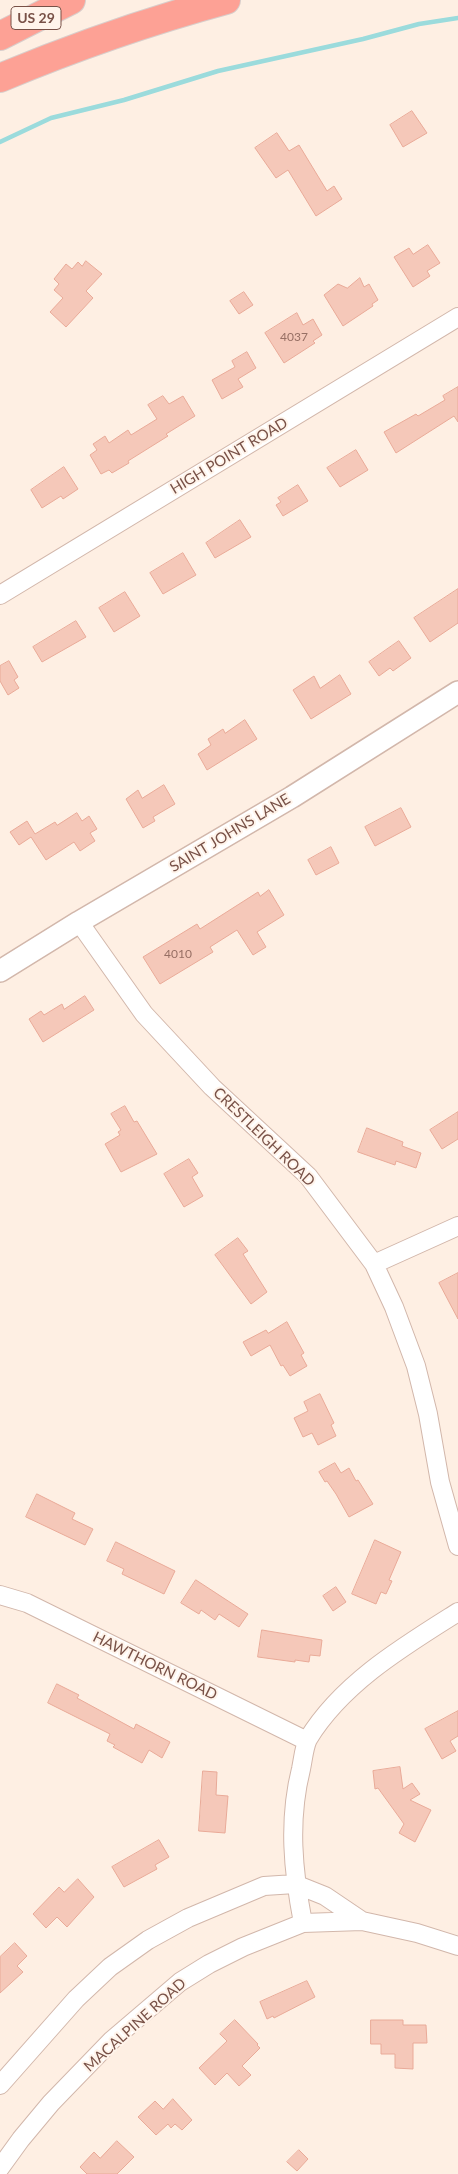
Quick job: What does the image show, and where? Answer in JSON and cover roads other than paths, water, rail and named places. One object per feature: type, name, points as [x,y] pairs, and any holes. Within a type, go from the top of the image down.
[{"type":"highway","name":"US 29","points":[[0,36],[71,0]]},
{"type":"highway","points":[[0,78],[122,31],[226,0]]},
{"type":"street","name":"HIGH POINT ROAD","points":[[0,595],[458,317]]},
{"type":"street","name":"SAINT JOHNS LANE","points":[[0,971],[292,796],[458,692]]},
{"type":"street","name":"CRESTLEIGH ROAD","points":[[79,922],[144,1014],[212,1087],[308,1176],[374,1264],[394,1307],[416,1366],[428,1414],[440,1482],[458,1546]]},
{"type":"street","points":[[374,1264],[458,1226]]},
{"type":"street","name":"HAWTHORN ROAD","points":[[0,1596],[27,1603],[307,1741]]},
{"type":"street","points":[[303,1923],[295,1884],[292,1850],[293,1813],[307,1741],[331,1710],[357,1684],[392,1656],[458,1612]]},
{"type":"street","name":"MACALPINE ROAD","points":[[0,2085],[76,1999],[110,1967],[141,1945],[188,1918],[264,1886],[295,1884],[325,1896],[362,1921]]},
{"type":"street","name":"MACALPINE ROAD","points":[[0,2168],[21,2139],[58,2096],[112,2040],[180,1982],[209,1964],[243,1947],[303,1923],[362,1921],[417,1933],[458,1946]]},
{"type":"waterway","points":[[0,142],[51,118],[124,100],[218,71],[363,39],[419,24],[458,18]]}]
